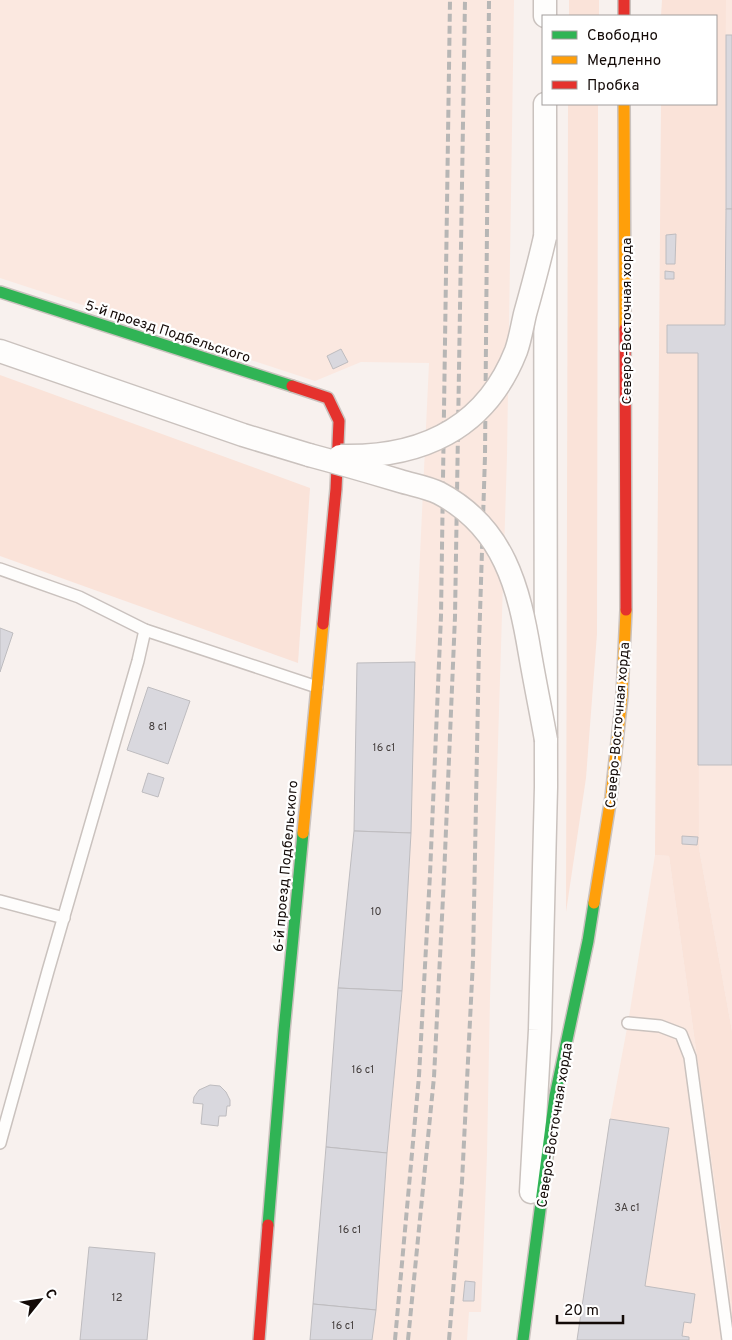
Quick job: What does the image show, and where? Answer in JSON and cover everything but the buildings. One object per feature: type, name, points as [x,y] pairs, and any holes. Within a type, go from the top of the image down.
[{"type":"street","points":[[545,0],[545,15]]},
{"type":"street","points":[[624,0],[624,15]]},
{"type":"street","name":"Северо-Восточная хорда","points":[[517,1340],[530,1210],[540,1030],[546,740],[545,105]]},
{"type":"street","name":"Северо-Восточная хорда","points":[[523,1340],[556,1096],[588,941],[611,797],[622,696],[627,592],[624,105]]},
{"type":"street","points":[[309,455],[349,456],[406,450],[439,438],[456,429],[470,418],[484,404],[508,370],[516,349],[545,237]]},
{"type":"street","name":"5-й проезд Подбельского","points":[[0,292],[328,398]]},
{"type":"street","points":[[0,351],[243,435],[426,487],[456,503],[486,530],[497,545],[509,568],[523,612],[546,740]]},
{"type":"street","name":"6-й проезд Подбельского","points":[[259,1340],[284,1031],[336,489],[339,421],[328,398]]},
{"type":"lane","points":[[0,569],[79,597],[145,630],[317,687]]},
{"type":"lane","points":[[0,1143],[138,661],[145,630]]},
{"type":"lane","points":[[0,901],[64,918]]},
{"type":"lane","points":[[628,1023],[660,1026],[681,1034],[690,1057],[728,1340]]},
{"type":"shaded area","points":[[0,0],[514,0],[507,456],[487,1155],[481,1312],[469,1312],[467,1340],[372,1340],[402,991],[411,833],[415,662],[429,363],[361,362],[315,381],[0,278]]},
{"type":"shaded area","points":[[569,0],[599,0],[599,15],[569,15]]},
{"type":"shaded area","points":[[662,0],[726,0],[725,325],[667,325],[667,352],[698,353],[699,848],[732,1031],[732,1308],[669,856],[655,855],[661,105],[717,105],[717,15],[661,15]]},
{"type":"shaded area","points":[[726,0],[732,0],[732,1031],[699,848],[698,765],[667,353],[667,325],[725,325]]},
{"type":"shaded area","points":[[568,105],[598,105],[597,634],[586,778],[566,912]]},
{"type":"shaded area","points":[[0,375],[310,488],[298,663],[0,556]]},
{"type":"shaded area","points":[[655,855],[669,856],[732,1308],[732,1340],[577,1340],[610,1119],[628,1023]]},
{"type":"railway","points":[[395,1340],[419,1076],[441,616],[450,0]]},
{"type":"railway","points":[[408,1340],[434,1077],[444,877],[455,617],[465,0]]},
{"type":"railway","points":[[449,1340],[462,1182],[473,960],[485,456],[489,0]]},
{"type":"traffic: fast","points":[[0,292],[292,386]]},
{"type":"traffic: fast","points":[[268,1225],[303,833]]},
{"type":"traffic: fast","points":[[523,1340],[555,1096],[588,941],[594,903]]},
{"type":"traffic: slow","points":[[624,105],[625,329]]},
{"type":"traffic: slow","points":[[594,903],[611,797],[622,696],[626,610]]},
{"type":"traffic: slow","points":[[303,833],[323,624]]},
{"type":"traffic: jam","points":[[624,0],[624,15]]},
{"type":"traffic: jam","points":[[625,329],[626,610]]},
{"type":"traffic: jam","points":[[292,386],[328,398],[339,421],[336,489],[323,624]]},
{"type":"traffic: jam","points":[[259,1340],[268,1225]]}]
